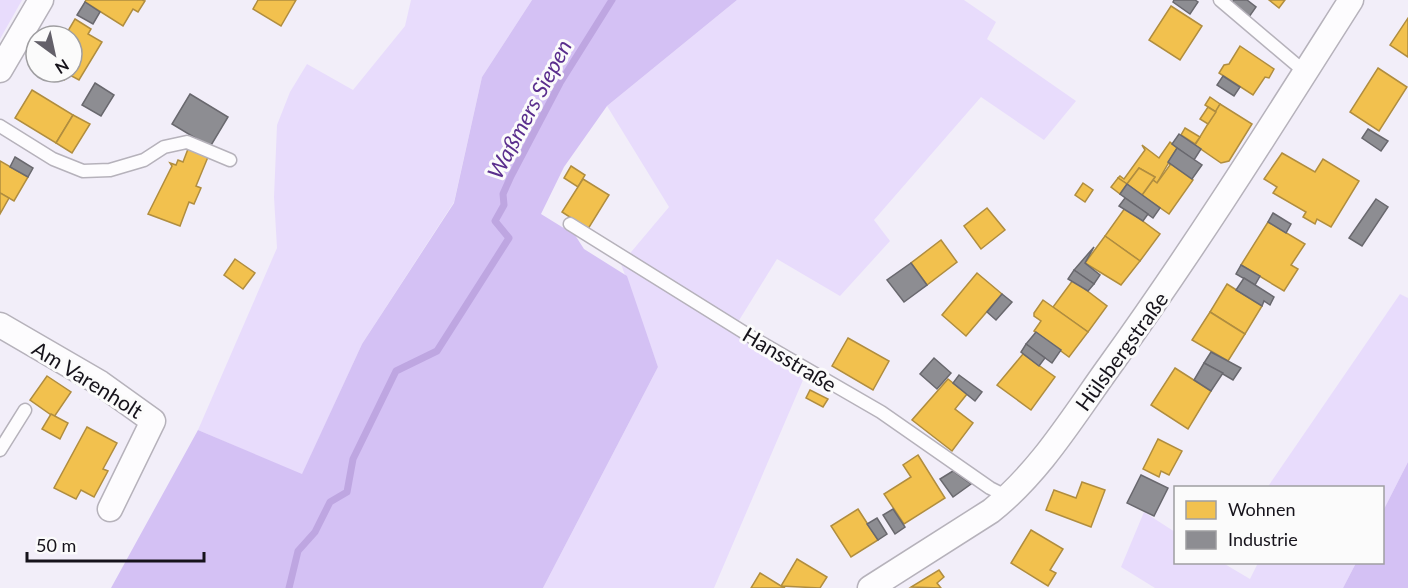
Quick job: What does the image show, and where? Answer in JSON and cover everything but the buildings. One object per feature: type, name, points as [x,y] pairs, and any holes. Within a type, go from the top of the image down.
[{"type":"street","points":[[0,70],[41,0]]},
{"type":"street","name":"Hülsbergstraße","points":[[881,585],[1008,497],[1040,462],[1181,267],[1351,0]]},
{"type":"street","name":"Am Varenholt","points":[[0,325],[100,383],[153,421],[110,509]]},
{"type":"lane","points":[[1220,0],[1305,72]]},
{"type":"lane","points":[[0,126],[52,159],[83,171],[110,170],[144,160],[164,147],[187,142],[230,160]]},
{"type":"lane","name":"Hansstraße","points":[[570,224],[753,338],[881,412],[990,488],[1008,497]]},
{"type":"lane","points":[[0,450],[25,410]]},
{"type":"shaded area","points":[[0,0],[22,0],[0,39]]},
{"type":"shaded area","points":[[411,0],[532,0],[482,77],[454,202],[362,344],[302,475],[198,430],[277,248],[274,197],[277,125],[290,92],[307,64],[353,90],[405,26]]},
{"type":"shaded area","points":[[532,0],[737,0],[607,106],[564,167],[541,214],[575,235],[584,249],[627,276],[658,367],[543,588],[111,588],[198,430],[302,474],[362,344],[454,203],[482,77]]},
{"type":"shaded area","points":[[737,0],[964,0],[996,22],[987,39],[1076,101],[1044,140],[981,97],[874,220],[890,241],[840,296],[777,259],[738,322],[809,366],[714,588],[543,588],[658,367],[621,264],[669,207],[607,106]]},
{"type":"shaded area","points":[[1400,294],[1408,298],[1408,462],[1384,509],[1384,486],[1268,486]]},
{"type":"shaded area","points":[[1408,462],[1408,588],[1343,588],[1355,564],[1384,564],[1384,509]]},
{"type":"shaded area","points":[[1144,512],[1174,531],[1174,564],[1225,564],[1250,579],[1258,564],[1355,564],[1343,588],[1155,588],[1121,567]]},
{"type":"waterway","name":"Waßmers Siepen","points":[[289,588],[298,551],[315,532],[330,502],[347,492],[353,459],[396,371],[437,351],[509,238],[495,221],[504,205],[503,194],[560,83],[612,0]]}]
